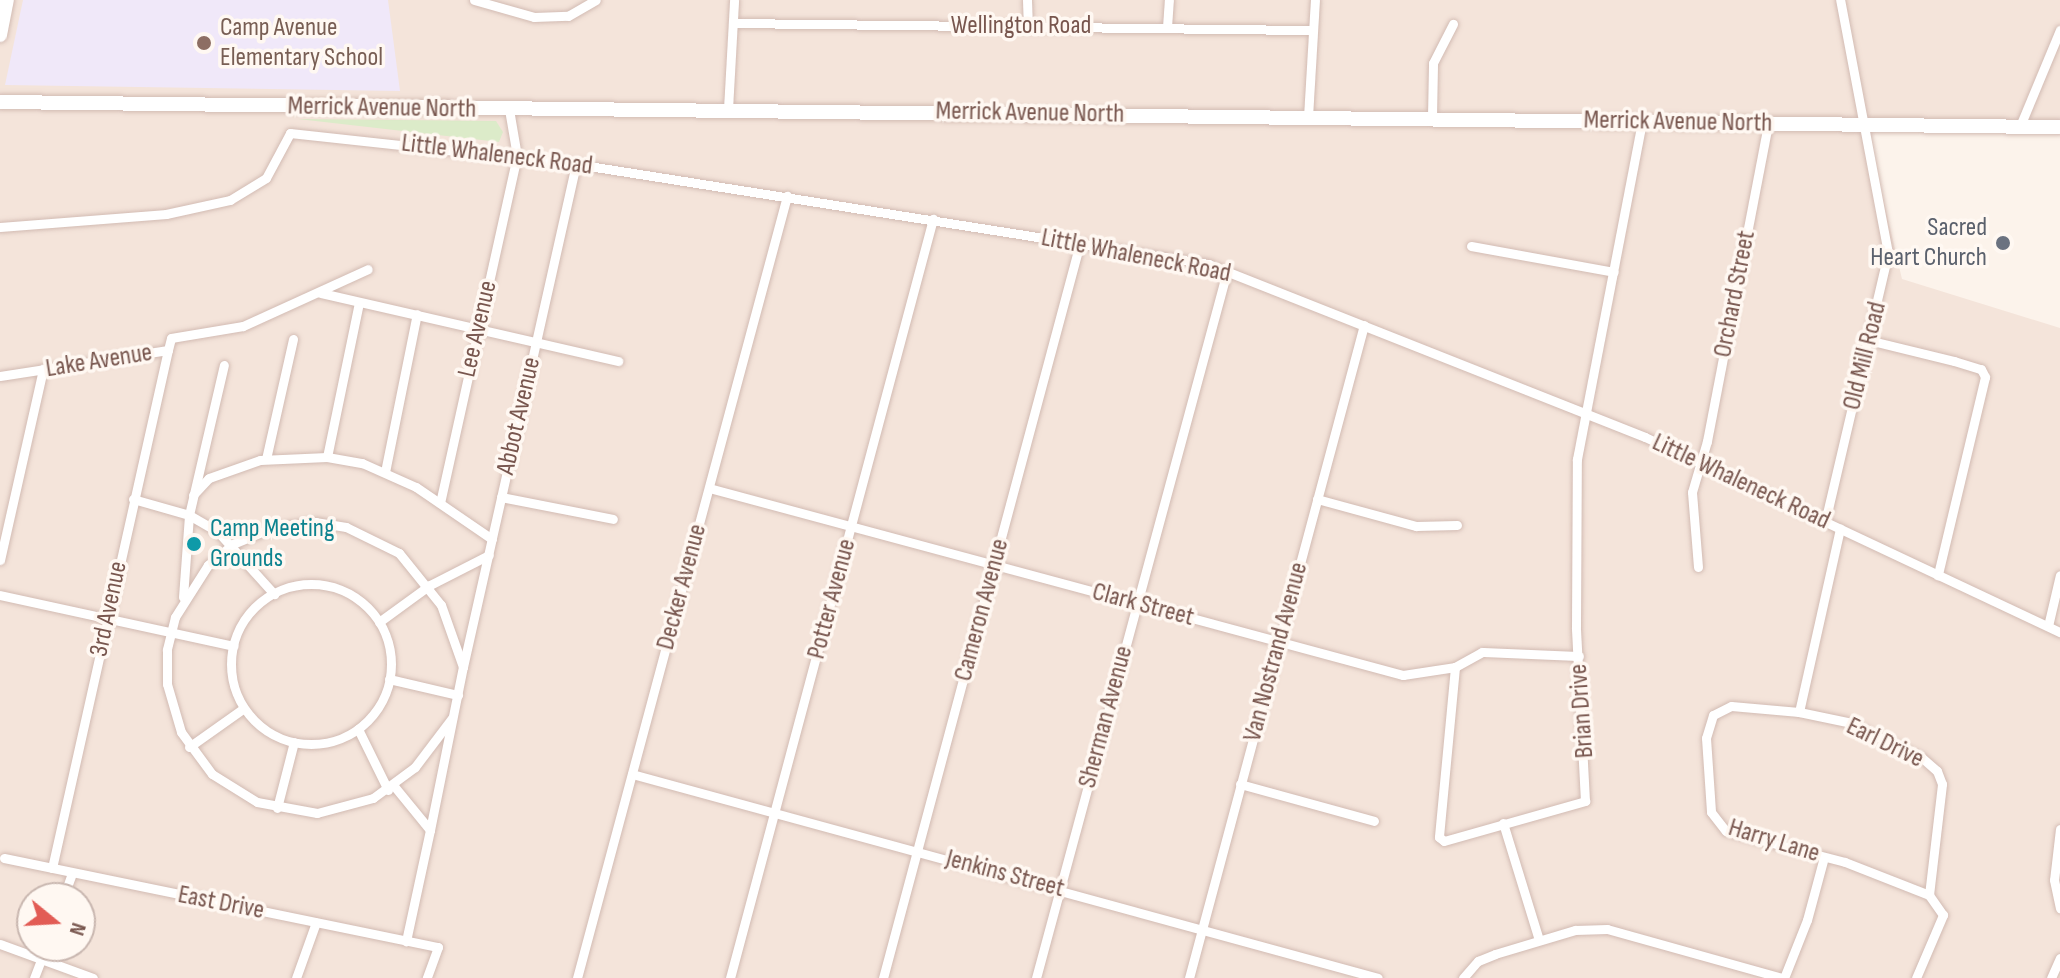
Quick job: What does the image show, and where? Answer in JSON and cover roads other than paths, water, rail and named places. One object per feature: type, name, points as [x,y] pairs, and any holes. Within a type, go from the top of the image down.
[{"type":"main road","points":[[0,35],[7,0]]},
{"type":"main road","name":"Merrick Avenue North","points":[[0,102],[2060,127]]},
{"type":"street","points":[[474,0],[534,17],[568,16],[596,0]]},
{"type":"street","points":[[728,109],[734,0]]},
{"type":"street","points":[[1027,0],[1028,26]]},
{"type":"street","points":[[1167,27],[1169,0]]},
{"type":"street","points":[[1308,117],[1310,30],[1315,0]]},
{"type":"street","name":"Old Mill Road","points":[[1825,522],[1888,253],[1866,124],[1840,0]]},
{"type":"street","name":"Wellington Road","points":[[733,23],[1310,30]]},
{"type":"street","points":[[1432,117],[1433,63],[1453,24]]},
{"type":"street","points":[[2020,126],[2059,36]]},
{"type":"street","points":[[509,109],[517,156]]},
{"type":"street","name":"Brian Drive","points":[[1503,823],[1588,796],[1579,656],[1577,459],[1642,121]]},
{"type":"street","name":"Orchard Street","points":[[1698,567],[1690,506],[1768,123]]},
{"type":"street","name":"Little Whaleneck Road","points":[[0,227],[166,214],[230,200],[266,178],[290,133],[576,164],[1080,243],[1227,271],[1587,414],[1701,463],[2060,632]]},
{"type":"street","name":"Lee Avenue","points":[[440,503],[517,156]]},
{"type":"street","name":"Abbot Avenue","points":[[452,718],[576,164]]},
{"type":"street","name":"Decker Avenue","points":[[577,978],[787,196]]},
{"type":"street","name":"Potter Avenue","points":[[730,978],[933,219]]},
{"type":"street","name":"Cameron Avenue","points":[[883,978],[1080,243]]},
{"type":"street","points":[[1471,246],[1614,272]]},
{"type":"street","name":"Lake Avenue","points":[[0,376],[168,350],[171,338],[243,326],[368,269]]},
{"type":"street","name":"Sherman Avenue","points":[[1036,978],[1227,271]]},
{"type":"street","points":[[321,293],[618,361]]},
{"type":"street","points":[[327,457],[359,302]]},
{"type":"street","points":[[385,472],[417,314]]},
{"type":"street","name":"Van Nostrand Avenue","points":[[1189,978],[1364,325]]},
{"type":"street","points":[[266,459],[293,339]]},
{"type":"street","points":[[1868,340],[1981,369],[1985,377],[1938,575]]},
{"type":"street","name":"3rd Avenue","points":[[52,868],[168,350]]},
{"type":"street","points":[[182,600],[189,515],[224,365]]},
{"type":"street","points":[[0,560],[43,369]]},
{"type":"street","points":[[193,495],[209,478],[266,459],[327,457],[385,472],[440,503],[492,539]]},
{"type":"street","name":"Clark Street","points":[[709,488],[1403,675],[1455,667],[1482,652],[1579,656]]},
{"type":"street","points":[[501,497],[613,519]]},
{"type":"street","points":[[133,499],[189,515],[233,544],[274,594]]},
{"type":"street","points":[[1317,499],[1416,526],[1457,525]]},
{"type":"street","points":[[452,718],[391,788],[331,811],[277,808],[226,785],[189,747],[167,684],[170,634],[182,600],[198,576],[233,544],[286,525],[346,527],[399,553],[430,585],[463,667]]},
{"type":"street","points":[[1799,712],[1840,529]]},
{"type":"street","points":[[379,622],[430,585],[489,555]]},
{"type":"street","points":[[2048,626],[2060,575]]},
{"type":"street","points":[[302,585],[332,587],[359,600],[379,622],[390,656],[389,679],[379,706],[358,729],[323,743],[294,742],[262,727],[244,708],[234,684],[234,646],[248,616],[274,594],[302,585]]},
{"type":"street","points":[[0,595],[234,646]]},
{"type":"street","points":[[1455,667],[1436,831],[1444,841],[1503,823],[1539,940]]},
{"type":"street","points":[[389,679],[458,695]]},
{"type":"street","name":"Harry Lane","points":[[1799,712],[1731,706],[1713,715],[1706,738],[1711,812],[1726,831],[1824,857],[1929,895]]},
{"type":"street","points":[[189,747],[244,708]]},
{"type":"street","name":"Earl Drive","points":[[1799,712],[1847,722],[1921,757],[1937,771],[1942,784],[1929,895],[1943,915],[1916,978]]},
{"type":"street","points":[[406,941],[452,718]]},
{"type":"street","points":[[358,729],[391,788],[430,830]]},
{"type":"street","points":[[277,808],[294,742]]},
{"type":"street","name":"Jenkins Street","points":[[632,774],[1060,888],[1378,978]]},
{"type":"street","points":[[1240,784],[1374,821]]},
{"type":"street","points":[[2060,829],[2054,880],[2060,908]]},
{"type":"street","points":[[1463,978],[1478,961],[1539,940],[1575,930],[1617,929],[1784,978],[1807,920],[1824,857]]},
{"type":"street","name":"East Drive","points":[[4,858],[438,947],[427,978]]},
{"type":"street","points":[[69,882],[72,873]]},
{"type":"street","points":[[296,978],[316,922]]},
{"type":"street","points":[[2051,978],[2060,958]]},
{"type":"street","points":[[49,962],[93,978]]},
{"type":"place","name":"Camp Avenue Elementary School","points":[[204,43]]},
{"type":"place","name":"Sacred Heart Church","points":[[2003,243]]},
{"type":"place","name":"Camp Meeting Grounds","points":[[194,544]]}]
